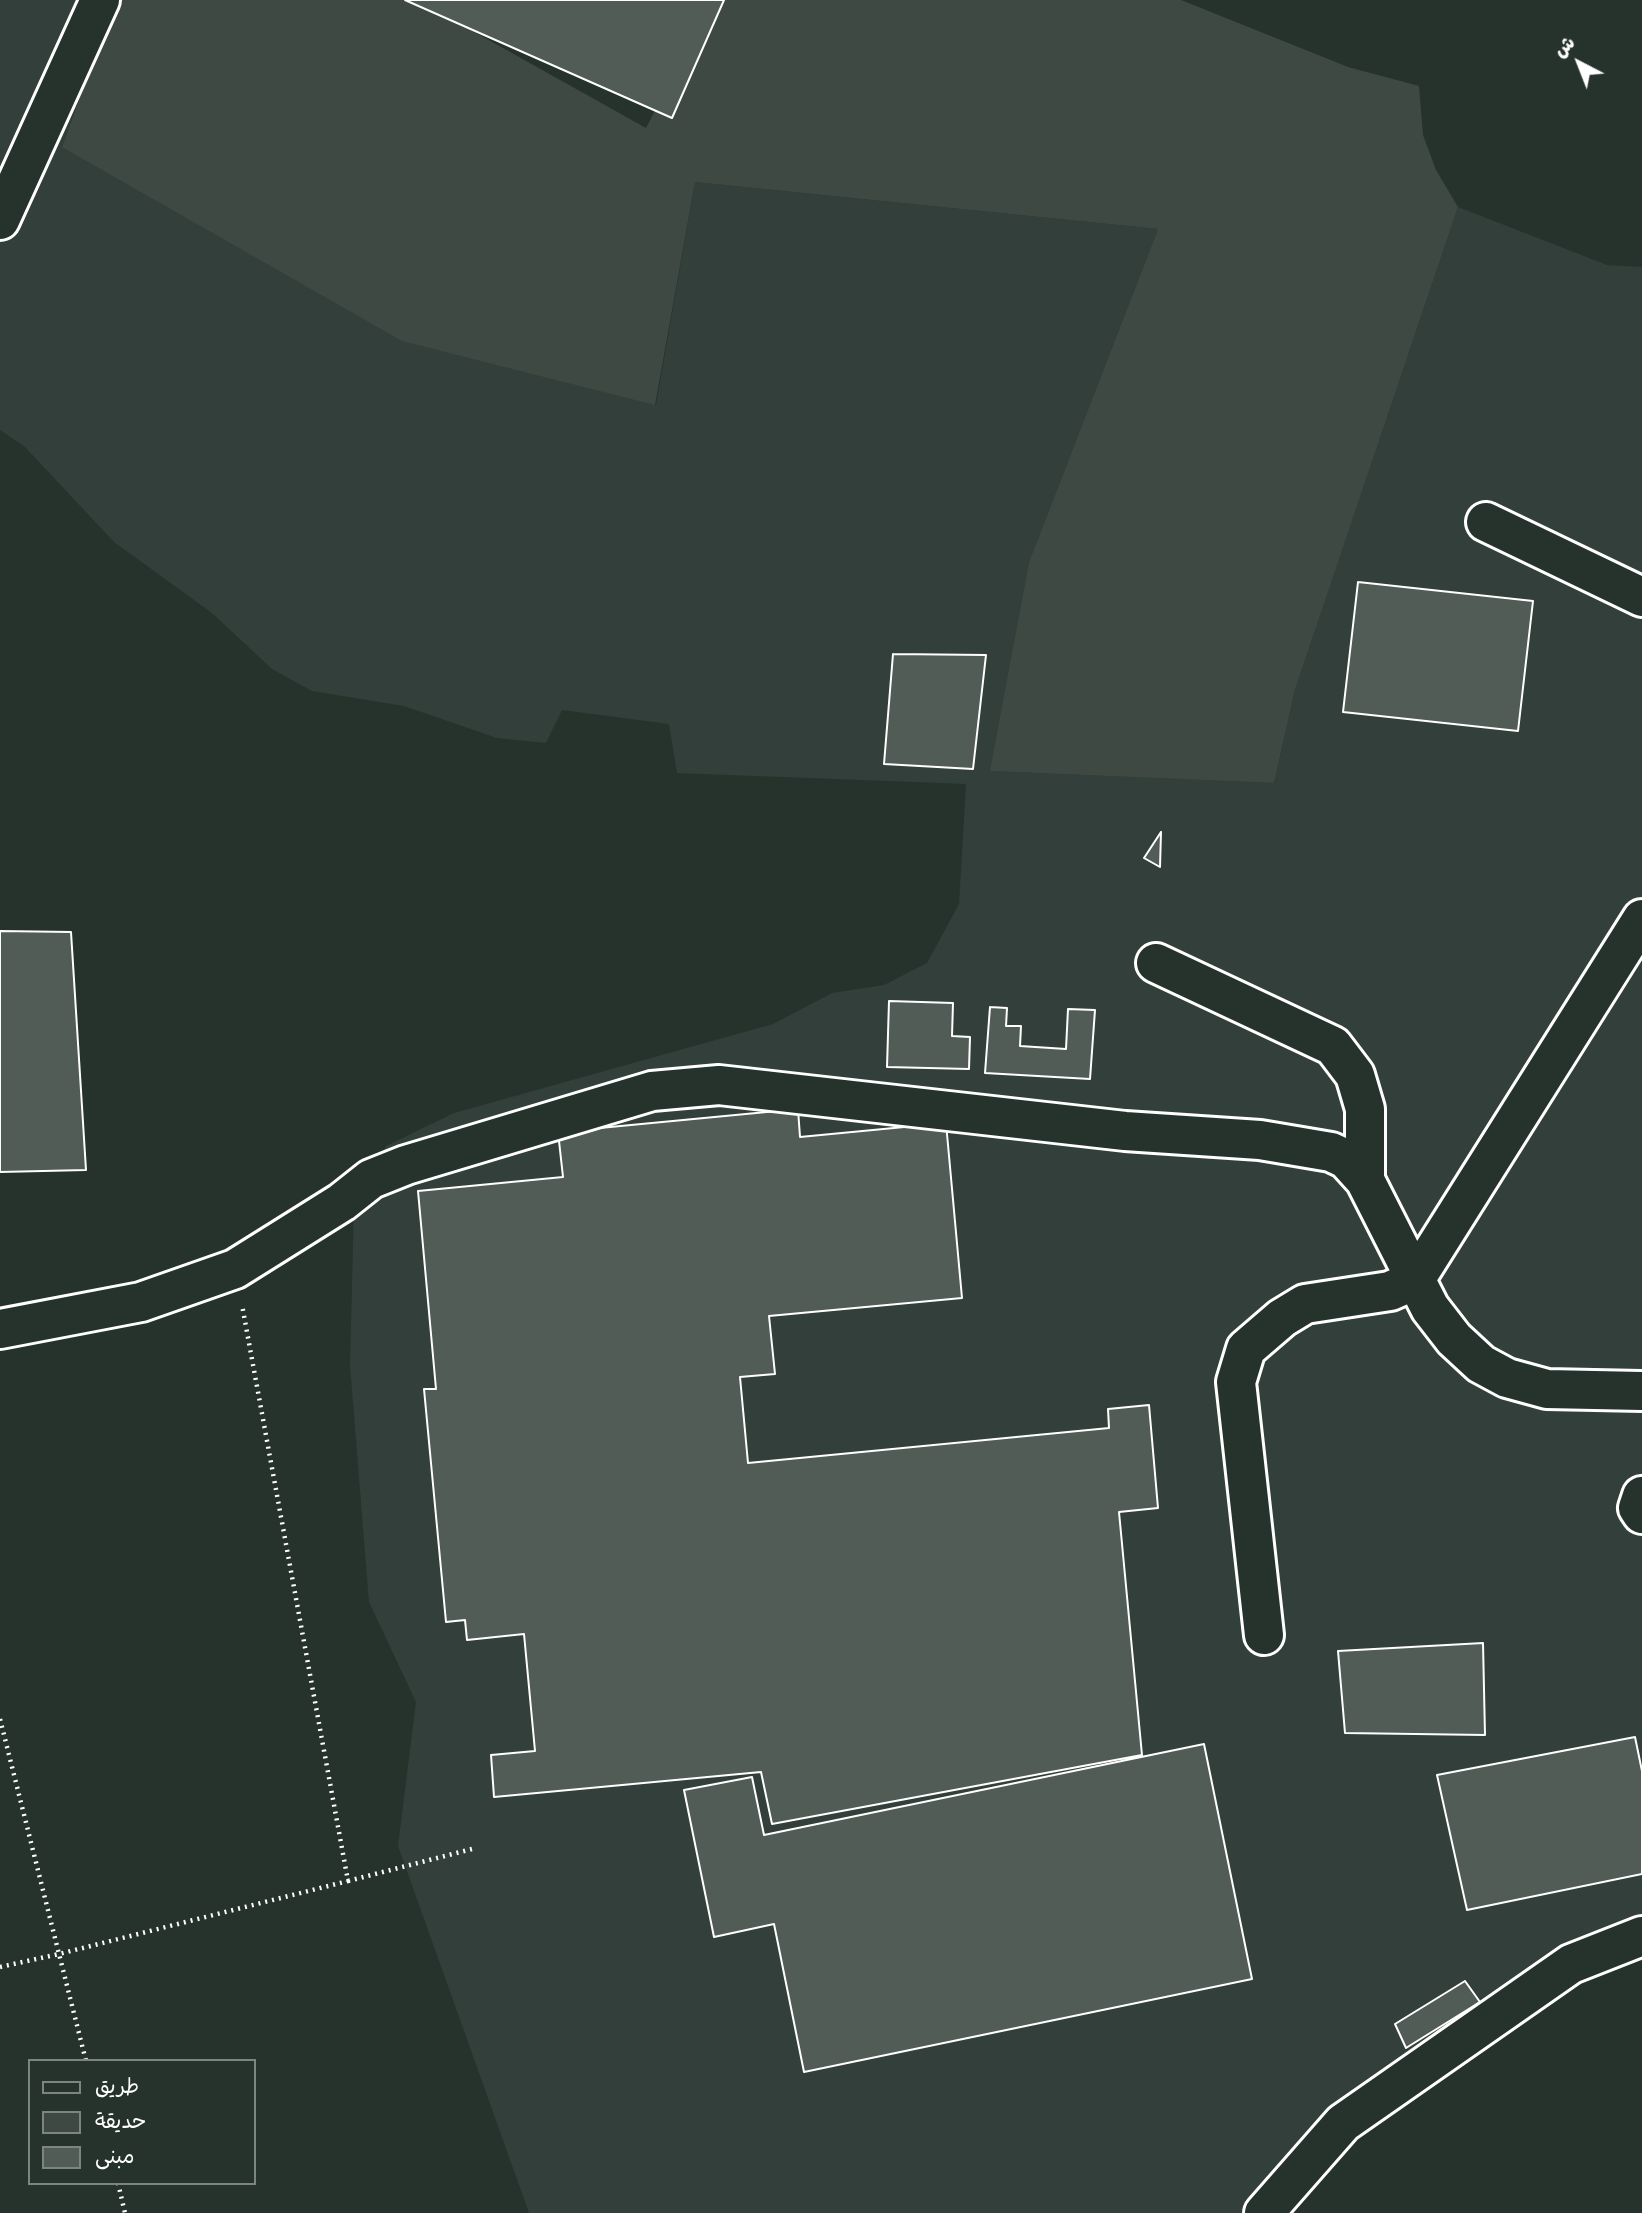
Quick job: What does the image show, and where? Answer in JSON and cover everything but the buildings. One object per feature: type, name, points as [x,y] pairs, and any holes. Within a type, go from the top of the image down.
[{"type":"street","points":[[0,220],[100,0]]},
{"type":"street","points":[[1486,522],[1642,597]]},
{"type":"street","points":[[1264,1635],[1236,1382],[1246,1349],[1282,1318],[1305,1304],[1390,1290],[1415,1280],[1642,919]]},
{"type":"street","points":[[1156,963],[1333,1046],[1354,1075],[1365,1109],[1365,1180]]},
{"type":"street","points":[[0,1329],[141,1302],[235,1269],[342,1202],[371,1178],[652,1091],[684,1086],[719,1085],[1125,1131],[1260,1140],[1331,1152],[1346,1159],[1365,1180],[1415,1280],[1454,1339],[1481,1364],[1507,1378],[1547,1389],[1642,1391]]},
{"type":"street","points":[[1642,1496],[1638,1508],[1642,1514]]},
{"type":"street","points":[[1264,2213],[1343,2123],[1571,1964],[1642,1936]]},
{"type":"path","points":[[235,1269],[348,1881]]},
{"type":"path","points":[[0,1719],[85,2059]]},
{"type":"path","points":[[0,1967],[472,1849]]},
{"type":"path","points":[[118,2185],[125,2213]]},
{"type":"shaded area","points":[[0,0],[115,0],[62,146],[656,405],[695,182],[1158,229],[1029,562],[991,771],[1274,783],[1295,690],[1458,207],[1607,265],[1642,267],[1642,1927],[1520,2000],[1264,2213],[529,2213],[398,1846],[416,1702],[369,1602],[350,1365],[354,1206],[386,1146],[454,1113],[773,1024],[832,993],[884,985],[927,963],[959,904],[966,784],[677,773],[669,724],[562,710],[546,743],[497,738],[404,706],[312,691],[272,669],[212,613],[114,542],[25,447],[0,430]]},
{"type":"green space","points":[[115,0],[417,0],[646,128],[712,0],[1181,0],[1348,67],[1419,86],[1423,135],[1436,170],[1458,207],[1295,690],[1274,783],[990,771],[1029,562],[1158,229],[695,182],[655,405],[402,341],[62,147]]}]
